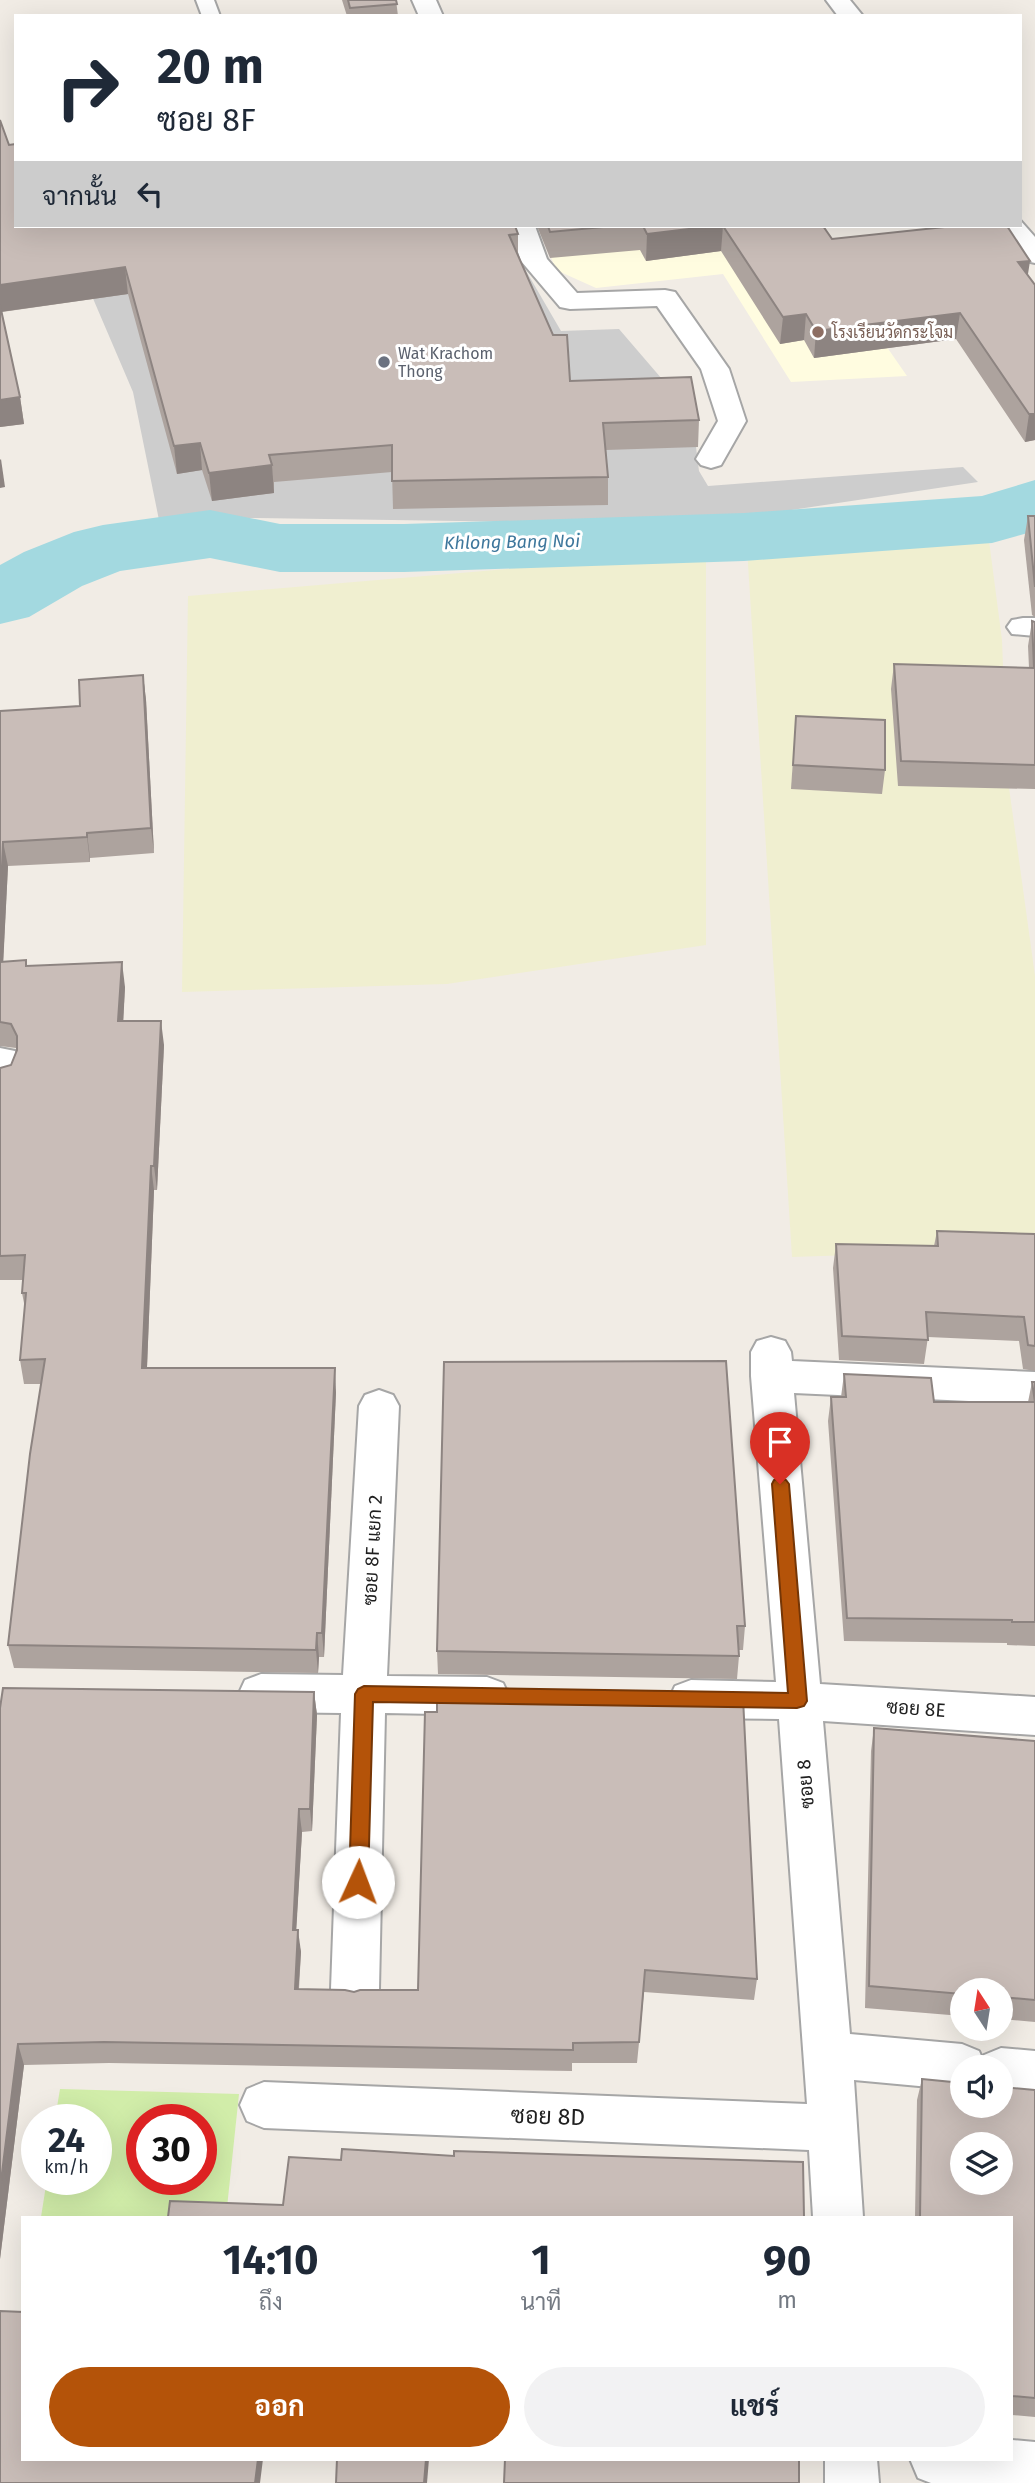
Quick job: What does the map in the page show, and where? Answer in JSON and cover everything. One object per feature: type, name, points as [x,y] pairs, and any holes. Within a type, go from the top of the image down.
[{"type":"street","points":[[838,0],[849,14]]},
{"type":"street","points":[[523,228],[534,261],[570,301],[665,298],[715,369],[732,421],[711,459]]},
{"type":"street","points":[[1015,228],[1035,255]]},
{"type":"street","name":"ซอย 8","points":[[838,2216],[828,2055],[771,1364],[1035,1388]]},
{"type":"street","name":"ซอย 8F แยก 2","points":[[355,1989],[364,1694],[379,1406]]},
{"type":"street","points":[[216,1692],[532,1697]]},
{"type":"street","name":"ซอย 8E","points":[[658,1699],[797,1701],[1035,1716]]},
{"type":"street","points":[[828,2055],[950,2066]]},
{"type":"street","points":[[1013,2072],[1035,2074]]},
{"type":"street","name":"ซอย 8D","points":[[264,2105],[833,2128]]},
{"type":"street","points":[[851,2461],[852,2483]]},
{"type":"street","points":[[957,2461],[1035,2469]]},
{"type":"shaded area","name":"Wat Krachom Thong","points":[[63,228],[511,245],[561,331],[619,329],[674,393],[690,399],[699,471],[708,486],[963,467],[978,482],[718,521],[604,523],[257,518],[159,520],[133,392]]},
{"type":"shaded area","name":"โรงเรียนวัดกระโจม","points":[[540,228],[804,228],[907,376],[791,382],[723,274],[596,288],[556,270]]},
{"type":"green space","points":[[988,533],[1002,640],[1007,773],[1035,976],[1035,1249],[792,1257],[747,548]]},
{"type":"green space","points":[[706,552],[706,945],[447,984],[182,992],[188,596]]},
{"type":"green space","points":[[60,2089],[239,2094],[226,2216],[41,2216],[44,2195],[112,2195],[112,2104],[58,2104]]},
{"type":"building","points":[[348,0],[396,0],[397,4],[350,8]]},
{"type":"building","name":"Wat Krachom Thong","points":[[0,120],[9,145],[14,144],[14,228],[516,228],[518,234],[509,235],[553,335],[567,335],[570,381],[691,377],[699,420],[603,423],[608,477],[392,481],[392,445],[269,455],[272,465],[209,473],[200,443],[174,446],[125,267],[0,285]]},
{"type":"building","points":[[549,228],[593,228],[550,232]]},
{"type":"building","points":[[644,228],[697,228],[647,234]]},
{"type":"building","points":[[724,228],[824,228],[832,239],[935,228],[1008,228],[1030,261],[1018,262],[1035,285],[1035,414],[1029,414],[960,313],[816,331],[806,314],[783,317]]},
{"type":"building","points":[[0,305],[20,397],[0,400]]},
{"type":"building","points":[[1028,516],[1035,516],[1035,587]]},
{"type":"building","points":[[1032,621],[1035,622],[1035,765],[901,761],[894,664],[1034,668]]},
{"type":"building","points":[[143,675],[151,828],[87,833],[87,837],[3,842],[0,914],[0,711],[80,706],[79,680]]},
{"type":"building","points":[[796,716],[885,720],[885,770],[793,765]]},
{"type":"building","points":[[26,960],[26,966],[122,962],[118,1021],[161,1021],[142,1368],[335,1368],[322,1633],[317,1633],[316,1650],[8,1645],[30,1454],[45,1359],[20,1360],[26,1293],[22,1293],[25,1255],[0,1256],[0,1068],[11,1065],[17,1050],[17,1036],[11,1024],[0,1022],[0,962]]},
{"type":"building","points":[[937,1231],[1035,1234],[1035,1346],[1028,1345],[1024,1317],[926,1312],[928,1340],[842,1336],[836,1244],[938,1246]]},
{"type":"building","points":[[726,1361],[745,1626],[737,1626],[739,1656],[437,1651],[444,1362]]},
{"type":"building","points":[[844,1374],[931,1378],[934,1402],[1035,1402],[1035,1622],[847,1618],[831,1397],[846,1397]]},
{"type":"building","points":[[3,1688],[314,1692],[310,1809],[299,1809],[293,1930],[298,1930],[295,1989],[354,1992],[418,1990],[425,1712],[437,1712],[437,1694],[743,1698],[757,1979],[645,1970],[639,2042],[573,2043],[573,2050],[104,2042],[18,2044],[0,2189],[0,1708]]},
{"type":"building","points":[[874,1728],[1035,1741],[1035,2000],[1013,1998],[1013,1978],[950,1978],[950,1993],[869,1986]]},
{"type":"building","points":[[922,2079],[950,2082],[950,2118],[1013,2118],[1013,2088],[1035,2090],[1035,2398],[1013,2396],[1013,2216],[920,2216]]},
{"type":"building","points":[[342,2149],[454,2156],[454,2151],[803,2162],[804,2216],[168,2216],[170,2201],[283,2205],[289,2157],[341,2160]]},
{"type":"building","points":[[0,2311],[21,2312],[21,2461],[258,2461],[255,2483],[0,2483]]},
{"type":"building","points":[[337,2461],[426,2461],[424,2483],[336,2483]]},
{"type":"building","points":[[505,2461],[799,2461],[799,2483],[504,2483]]},
{"type":"waterway","name":"Khlong Bang Noi","points":[[0,599],[53,569],[103,549],[210,534],[280,548],[404,548],[744,537],[992,519],[1035,504]]},
{"type":"place","name":"โรงเรียนวัดกระโจม","points":[[818,332]]},
{"type":"place","name":"Wat Krachom Thong","points":[[384,362]]},
{"type":"route","points":[[358,1882],[364,1694],[797,1701],[780,1484]]}]
